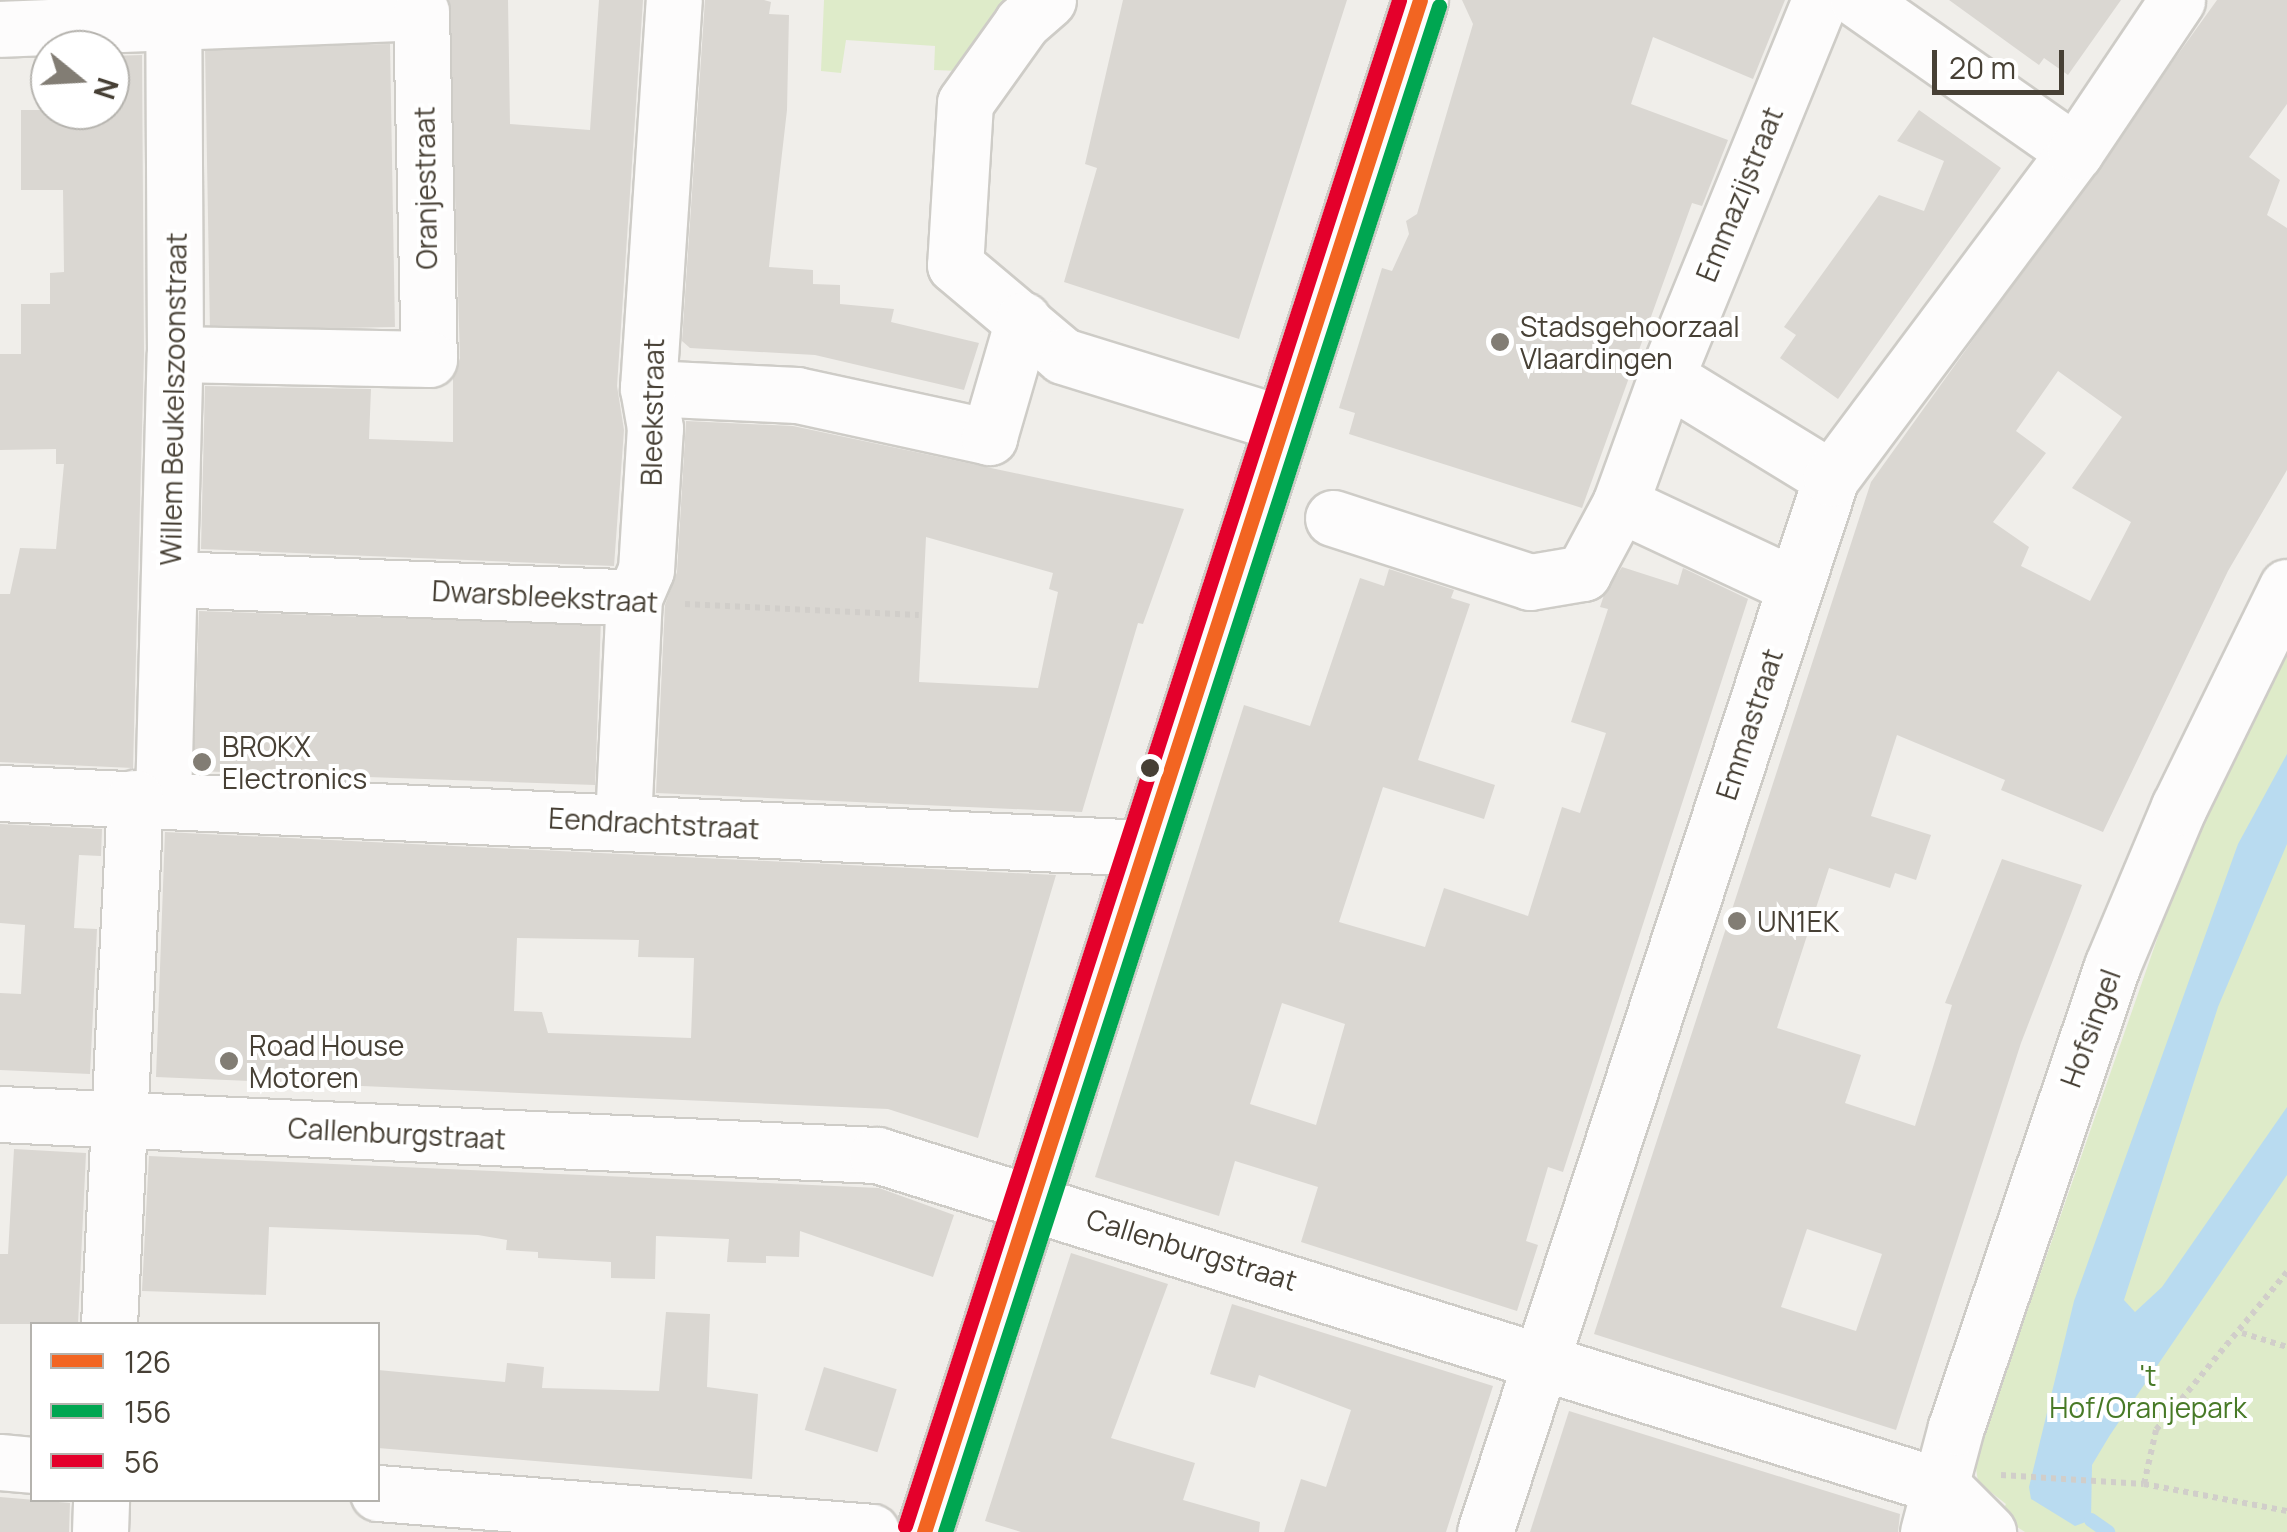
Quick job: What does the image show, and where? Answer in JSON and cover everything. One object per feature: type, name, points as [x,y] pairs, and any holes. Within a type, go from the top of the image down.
[{"type":"street","name":"Bleekstraat","points":[[623,821],[634,598],[646,570],[655,428],[648,388],[674,0]]},
{"type":"street","points":[[1048,0],[1022,24],[965,103],[956,265],[1063,356],[1283,424]]},
{"type":"street","points":[[924,1532],[1420,0]]},
{"type":"street","name":"Emmazijstraat","points":[[1333,518],[1530,582],[1583,573],[1620,504],[1666,377],[1820,0]]},
{"type":"street","points":[[1858,0],[2075,152]]},
{"type":"street","name":"Emmastraat","points":[[1485,1532],[1830,478],[2075,152],[2177,0]]},
{"type":"street","points":[[0,29],[138,26],[173,8]]},
{"type":"street","name":"Willem Beukelszoonstraat","points":[[109,1322],[120,1120],[171,579],[175,354],[173,8]]},
{"type":"street","name":"Oranjestraat","points":[[173,8],[421,12],[428,360],[175,354]]},
{"type":"street","points":[[648,388],[797,394],[989,436],[1023,320]]},
{"type":"street","points":[[1666,377],[1830,478]]},
{"type":"street","points":[[1620,504],[1795,586]]},
{"type":"street","name":"Dwarsbleekstraat","points":[[171,579],[634,598]]},
{"type":"street","name":"Hofsingel","points":[[1935,1510],[1962,1409],[2112,966],[2178,807],[2287,587]]},
{"type":"street","name":"Eendrachtstraat","points":[[0,792],[1144,848]]},
{"type":"street","name":"Callenburgstraat","points":[[0,1114],[877,1156],[1541,1358],[1935,1510]]},
{"type":"street","points":[[0,1462],[30,1465]]},
{"type":"street","points":[[380,1493],[870,1532]]},
{"type":"street","points":[[100,1532],[101,1502]]},
{"type":"street","points":[[1935,1510],[1988,1532]]},
{"type":"path","name":"Dwarsbleekstraat","points":[[634,598],[919,615]]},
{"type":"path","points":[[2144,1484],[2156,1430],[2218,1352],[2242,1333],[2287,1272]]},
{"type":"path","points":[[2242,1333],[2287,1346]]},
{"type":"path","points":[[2013,1473],[2144,1484],[2287,1511]]},
{"type":"green space","points":[[824,0],[1020,0],[959,71],[934,70],[935,46],[846,40],[841,73],[821,71]]},
{"type":"green space","name":"'t Hof/Oranjepark","points":[[2287,654],[2287,1532],[2025,1532],[2000,1516],[2006,1504],[1978,1482],[1975,1461],[2191,842]]},
{"type":"water","points":[[2287,754],[2287,844],[2218,1007],[2124,1300],[2135,1312],[2162,1287],[2287,1107],[2287,1175],[2110,1435],[2092,1465],[2091,1520],[2075,1526],[2031,1499],[2029,1487],[2074,1301],[2238,844]]},
{"type":"building","points":[[449,0],[508,0],[510,124],[590,130],[599,0],[643,0],[617,386],[624,430],[614,566],[201,549],[205,386],[371,389],[369,439],[453,442],[453,378],[460,358]]},
{"type":"building","points":[[705,0],[764,0],[771,2],[769,14],[789,15],[787,110],[769,267],[813,270],[813,284],[840,285],[840,304],[894,309],[891,322],[979,343],[964,390],[815,355],[690,348],[682,341]]},
{"type":"building","points":[[1123,0],[1347,0],[1239,339],[1064,282],[1097,168],[1085,164]]},
{"type":"building","points":[[1462,0],[1785,0],[1753,79],[1653,37],[1631,104],[1728,140],[1702,206],[1692,203],[1582,508],[1349,434],[1355,413],[1339,408],[1382,268],[1392,271],[1409,234],[1406,221],[1417,214],[1473,24]]},
{"type":"building","points":[[1949,0],[2121,0],[2068,75],[2044,58],[2039,65]]},
{"type":"building","points":[[2217,0],[2287,0],[2287,104],[2249,157],[2280,180],[2267,215],[2287,228],[2287,470],[2228,571],[2103,832],[2001,790],[2005,780],[1897,735],[1871,816],[1931,835],[1916,880],[1895,873],[1890,888],[1829,868],[1777,1028],[1861,1055],[1845,1103],[1915,1126],[1952,1005],[1945,1003],[2002,859],[2082,885],[2021,1043],[1896,1430],[1594,1334],[1871,482]],"holes":[[[2058,371],[2122,417],[2072,488],[2131,522],[2090,601],[2021,566],[2029,547],[1993,522],[2046,453],[2016,431]],[[1807,1229],[1882,1254],[1856,1331],[1781,1307]]]},
{"type":"building","points":[[390,44],[395,327],[210,330],[205,47]]},
{"type":"building","points":[[130,55],[142,55],[144,354],[133,768],[0,762],[0,594],[10,594],[20,548],[56,549],[64,464],[56,464],[56,449],[0,450],[0,354],[21,354],[21,304],[50,304],[50,273],[64,272],[63,190],[21,190],[21,110],[30,110],[30,130],[130,130]]},
{"type":"building","points":[[1919,110],[2001,168],[1838,399],[1780,358],[1796,335],[1784,327],[1879,195],[1924,211],[1944,161],[1897,141]]},
{"type":"building","points":[[686,421],[793,426],[1184,509],[1143,624],[1138,623],[1082,812],[656,793],[665,605],[677,572]],"holes":[[[926,537],[1053,573],[1049,589],[1058,592],[1038,688],[919,682]]]},
{"type":"building","points":[[1622,567],[1678,585],[1683,568],[1748,599],[1563,1172],[1548,1167],[1526,1241],[1538,1245],[1517,1311],[1301,1242],[1318,1187],[1235,1161],[1219,1216],[1095,1177],[1244,705],[1310,726],[1360,578],[1384,586],[1389,569],[1454,590],[1451,598],[1470,604],[1418,760],[1495,785],[1484,819],[1383,787],[1339,922],[1425,947],[1444,888],[1528,916],[1562,807],[1580,813],[1606,733],[1571,722],[1608,609],[1600,607]],"holes":[[[1282,1003],[1345,1024],[1316,1125],[1250,1104]]]},
{"type":"building","points":[[199,611],[601,625],[595,785],[193,771]]},
{"type":"building","points":[[0,824],[102,829],[101,856],[79,855],[74,928],[97,929],[90,1074],[0,1070],[0,993],[21,994],[25,925],[0,923]]},
{"type":"building","points":[[165,832],[1056,875],[978,1138],[888,1109],[156,1077]],"holes":[[[517,938],[639,940],[638,957],[694,958],[691,1038],[548,1033],[542,1012],[514,1011]]]},
{"type":"building","points":[[14,1149],[86,1153],[78,1322],[0,1324],[0,1254],[8,1254]]},
{"type":"building","points":[[149,1156],[879,1188],[954,1215],[933,1277],[800,1231],[799,1257],[766,1256],[766,1263],[727,1262],[729,1239],[656,1236],[655,1279],[611,1278],[611,1262],[538,1258],[538,1252],[506,1250],[507,1240],[478,1235],[269,1227],[266,1295],[142,1291]]},
{"type":"building","points":[[1071,1253],[1168,1284],[1111,1438],[1195,1463],[1183,1500],[1260,1522],[1259,1532],[1021,1532],[985,1521]]},
{"type":"building","points":[[1232,1304],[1493,1386],[1446,1532],[1284,1532],[1301,1479],[1326,1487],[1351,1410],[1259,1375],[1255,1388],[1210,1374]]},
{"type":"building","points":[[666,1312],[710,1314],[707,1387],[758,1394],[752,1479],[380,1448],[380,1370],[505,1382],[507,1363],[544,1367],[542,1388],[659,1391]]},
{"type":"building","points":[[824,1367],[897,1389],[877,1452],[805,1430]]},
{"type":"building","points":[[1569,1411],[1900,1514],[1898,1532],[1530,1532]]},
{"type":"building","points":[[0,1497],[70,1503],[69,1532],[0,1532]]},
{"type":"waterway","points":[[2091,1520],[2108,1532]]},
{"type":"transit line","name":"56","points":[[905,1526],[1399,0]]},
{"type":"transit line","name":"126","points":[[924,1532],[1420,0]]},
{"type":"transit line","name":"156","points":[[945,1532],[1439,6]]},
{"type":"place","name":"Stadsgehoorzaal Vlaardingen","points":[[1500,342]]},
{"type":"place","name":"BROKX Electronics","points":[[202,762]]},
{"type":"place","name":"UN1EK","points":[[1737,921]]},
{"type":"place","name":"Road House Motoren","points":[[229,1061]]}]
